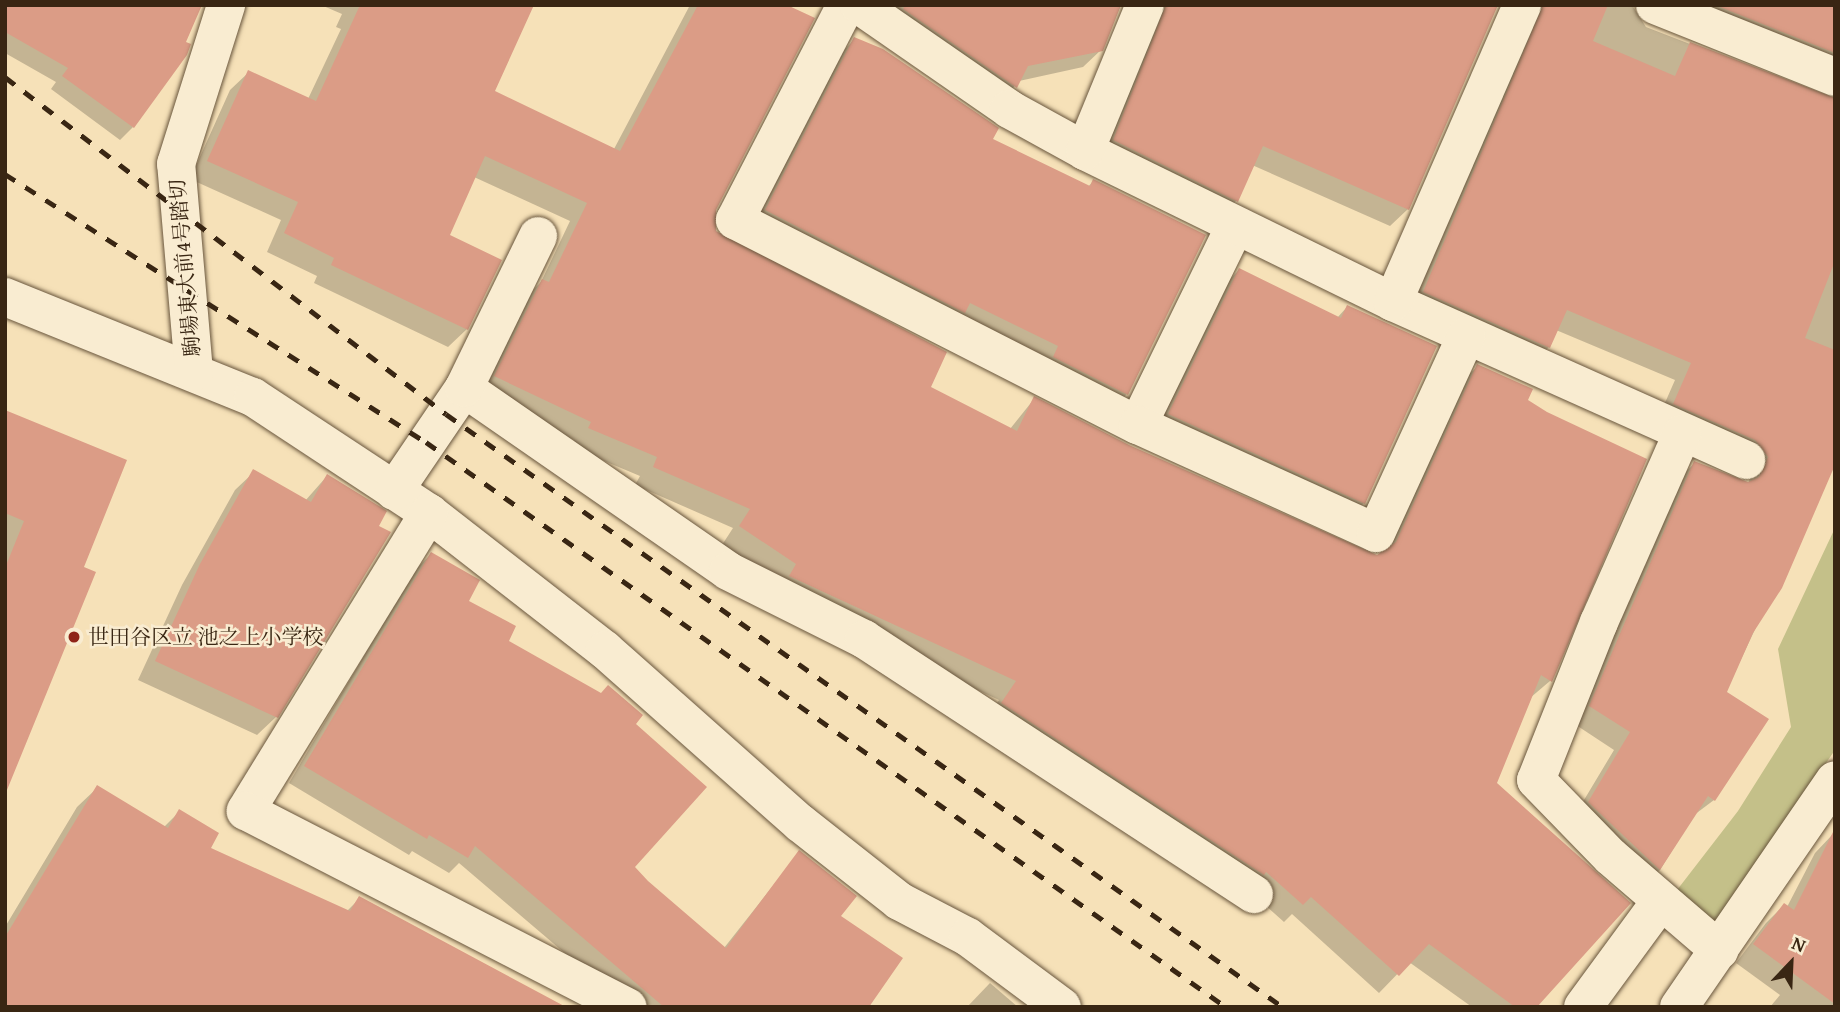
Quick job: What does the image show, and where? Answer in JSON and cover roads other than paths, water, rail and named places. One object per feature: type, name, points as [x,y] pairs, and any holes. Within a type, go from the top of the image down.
[{"type":"street","name":"駒場東大前4号踏切","points":[[194,372],[176,164],[226,5]]},
{"type":"street","points":[[846,5],[735,220],[1138,425],[1376,533],[1466,336]]},
{"type":"street","points":[[859,5],[1009,109],[1085,151],[1393,302],[1682,434],[1746,460]]},
{"type":"street","points":[[1085,151],[1145,5]]},
{"type":"street","points":[[1393,302],[1522,5]]},
{"type":"street","points":[[1655,5],[1835,77]]},
{"type":"street","points":[[1138,425],[1235,226]]},
{"type":"street","points":[[394,491],[464,388],[538,236]]},
{"type":"street","points":[[5,297],[253,397],[429,513],[605,650],[800,823],[899,901],[968,937],[1062,1007]]},
{"type":"street","points":[[464,388],[728,570],[864,639],[1254,894]]},
{"type":"street","points":[[1682,434],[1536,780],[1661,901],[1719,950]]},
{"type":"street","points":[[429,513],[246,811],[628,1007]]},
{"type":"street","points":[[1679,1007],[1835,780]]},
{"type":"street","points":[[1583,1007],[1661,901]]},
{"type":"railway","points":[[5,77],[446,414],[1283,1007]]},
{"type":"railway","points":[[5,174],[426,442],[1226,1007]]},
{"type":"place","name":"世田谷区立 池之上小学校","points":[[74,637]]}]
